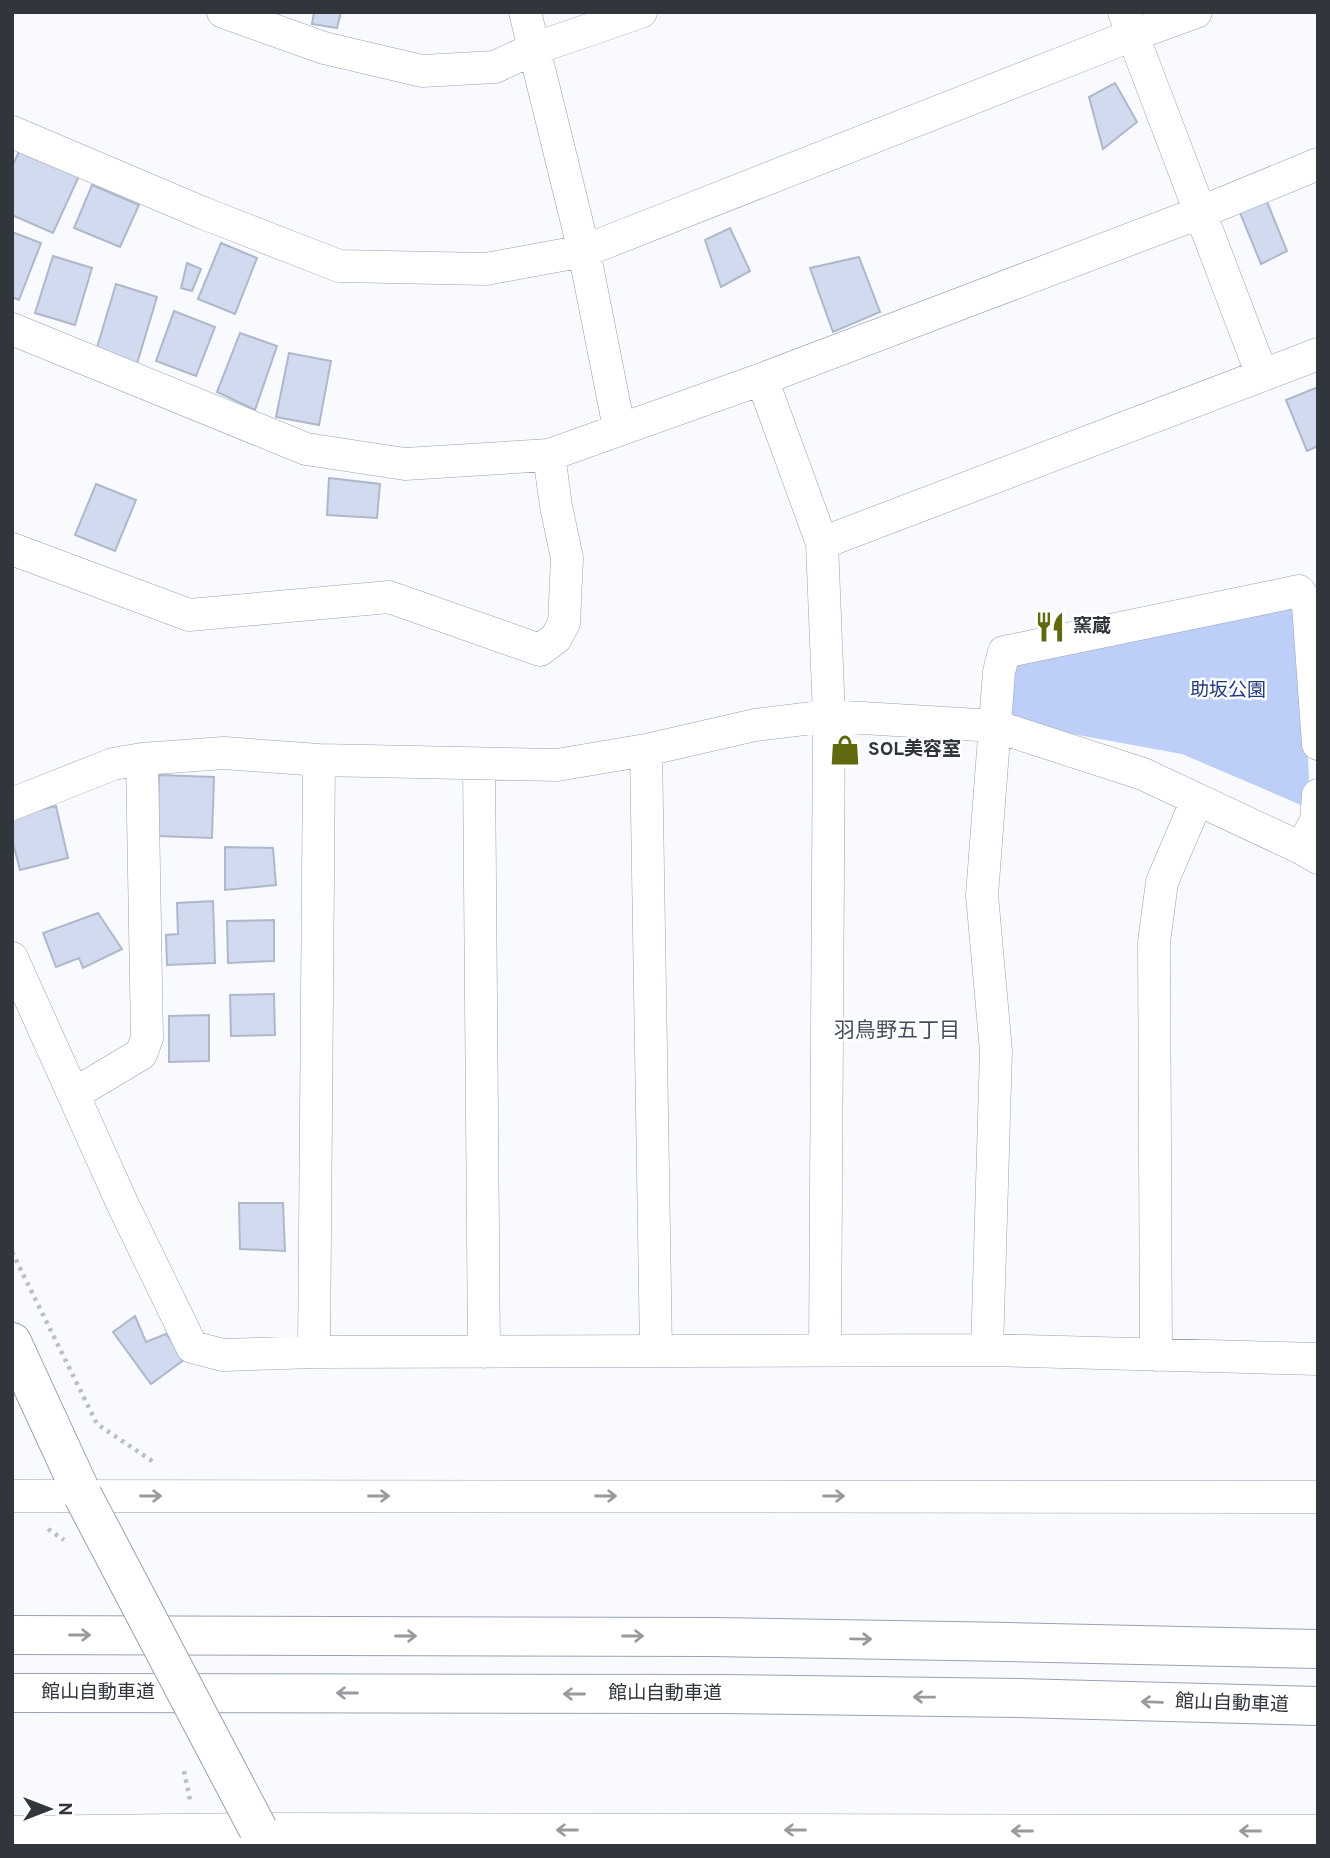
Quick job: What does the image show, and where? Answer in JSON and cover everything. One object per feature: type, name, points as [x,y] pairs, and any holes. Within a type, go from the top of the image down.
[{"type":"main road","points":[[12,1342],[83,1496],[262,1838]]},
{"type":"main road","points":[[12,1635],[712,1637],[1318,1649]]},
{"type":"main road","name":"館山自動車道","points":[[12,1693],[722,1694],[1318,1706]]},
{"type":"street","points":[[223,12],[324,48],[422,71],[495,67],[533,49],[641,12]]},
{"type":"street","points":[[525,12],[584,251],[620,428]]},
{"type":"street","points":[[12,132],[203,213],[339,266],[486,269],[584,251],[1129,24],[1196,12]]},
{"type":"street","points":[[1129,24],[1262,375]]},
{"type":"street","points":[[12,329],[306,449],[405,464],[548,455],[762,379],[1199,213],[1318,164]]},
{"type":"street","points":[[822,543],[1318,354]]},
{"type":"street","points":[[762,379],[822,543],[829,716],[825,1350]]},
{"type":"street","points":[[12,549],[188,615],[389,597],[540,650],[556,638],[565,623],[567,558],[548,455]]},
{"type":"street","points":[[987,1350],[996,1051],[982,895],[999,672],[1004,652],[1299,591],[1308,606],[1318,744]]},
{"type":"street","points":[[12,804],[113,764],[142,758],[224,753],[319,760],[557,765],[646,750],[755,725],[829,716],[995,726],[1143,774],[1310,853],[1318,795]]},
{"type":"street","points":[[646,750],[656,1351]]},
{"type":"street","points":[[74,1094],[141,1054],[147,1038],[142,758]]},
{"type":"street","points":[[314,1352],[319,760]]},
{"type":"street","points":[[479,764],[484,1352]]},
{"type":"street","points":[[1156,1355],[1154,942],[1162,882],[1197,800]]},
{"type":"street","points":[[12,958],[123,1205],[192,1347],[223,1355],[314,1352],[987,1350],[1318,1359]]},
{"type":"street","points":[[12,1496],[1318,1497]]},
{"type":"street","points":[[12,1832],[262,1838],[1318,1831]]},
{"type":"green space","name":"助坂公園","points":[[1293,601],[1300,612],[1309,777],[1308,808],[1182,754],[1001,721],[1009,657]]},
{"type":"building","points":[[314,12],[341,12],[337,28],[312,24]]},
{"type":"building","points":[[1115,83],[1137,122],[1103,149],[1089,97]]},
{"type":"building","points":[[20,149],[79,176],[53,233],[12,215],[12,167]]},
{"type":"building","points":[[92,185],[139,205],[120,247],[74,228]]},
{"type":"building","points":[[1265,197],[1287,251],[1261,264],[1238,208]]},
{"type":"building","points":[[730,228],[750,271],[721,287],[705,240]]},
{"type":"building","points":[[12,232],[41,243],[19,300],[12,297]]},
{"type":"building","points":[[221,243],[257,258],[235,314],[198,299]]},
{"type":"building","points":[[53,256],[92,268],[75,325],[35,313]]},
{"type":"building","points":[[859,257],[880,312],[833,332],[810,268]]},
{"type":"building","points":[[187,263],[201,269],[192,291],[181,288]]},
{"type":"building","points":[[116,284],[157,297],[136,367],[95,354]]},
{"type":"building","points":[[174,311],[215,327],[196,376],[156,361]]},
{"type":"building","points":[[240,333],[277,346],[255,410],[217,392]]},
{"type":"building","points":[[289,353],[331,361],[319,425],[276,417]]},
{"type":"building","points":[[1318,387],[1318,446],[1307,451],[1286,400]]},
{"type":"building","points":[[329,478],[380,484],[377,518],[327,515]]},
{"type":"building","points":[[96,484],[136,500],[115,551],[75,535]]},
{"type":"building","points":[[159,775],[214,777],[212,838],[157,836]]},
{"type":"building","points":[[56,806],[68,858],[20,870],[12,839],[12,816]]},
{"type":"building","points":[[225,847],[273,848],[276,885],[225,890]]},
{"type":"building","points":[[213,901],[215,963],[167,965],[166,935],[178,934],[177,903]]},
{"type":"building","points":[[98,913],[122,949],[83,968],[79,958],[56,967],[43,933]]},
{"type":"building","points":[[274,920],[274,961],[228,963],[227,921]]},
{"type":"building","points":[[274,994],[275,1035],[231,1036],[230,995]]},
{"type":"building","points":[[209,1015],[209,1061],[169,1062],[169,1016]]},
{"type":"building","points":[[239,1203],[283,1203],[285,1251],[240,1249]]},
{"type":"building","points":[[135,1316],[146,1342],[166,1334],[185,1359],[151,1384],[113,1332]]},
{"type":"place","name":"窯蔵","points":[[1050,627]]},
{"type":"place","name":"SOL美容室","points":[[845,750]]},
{"type":"district","name":"羽鳥野五丁目","points":[[897,1031]]}]
